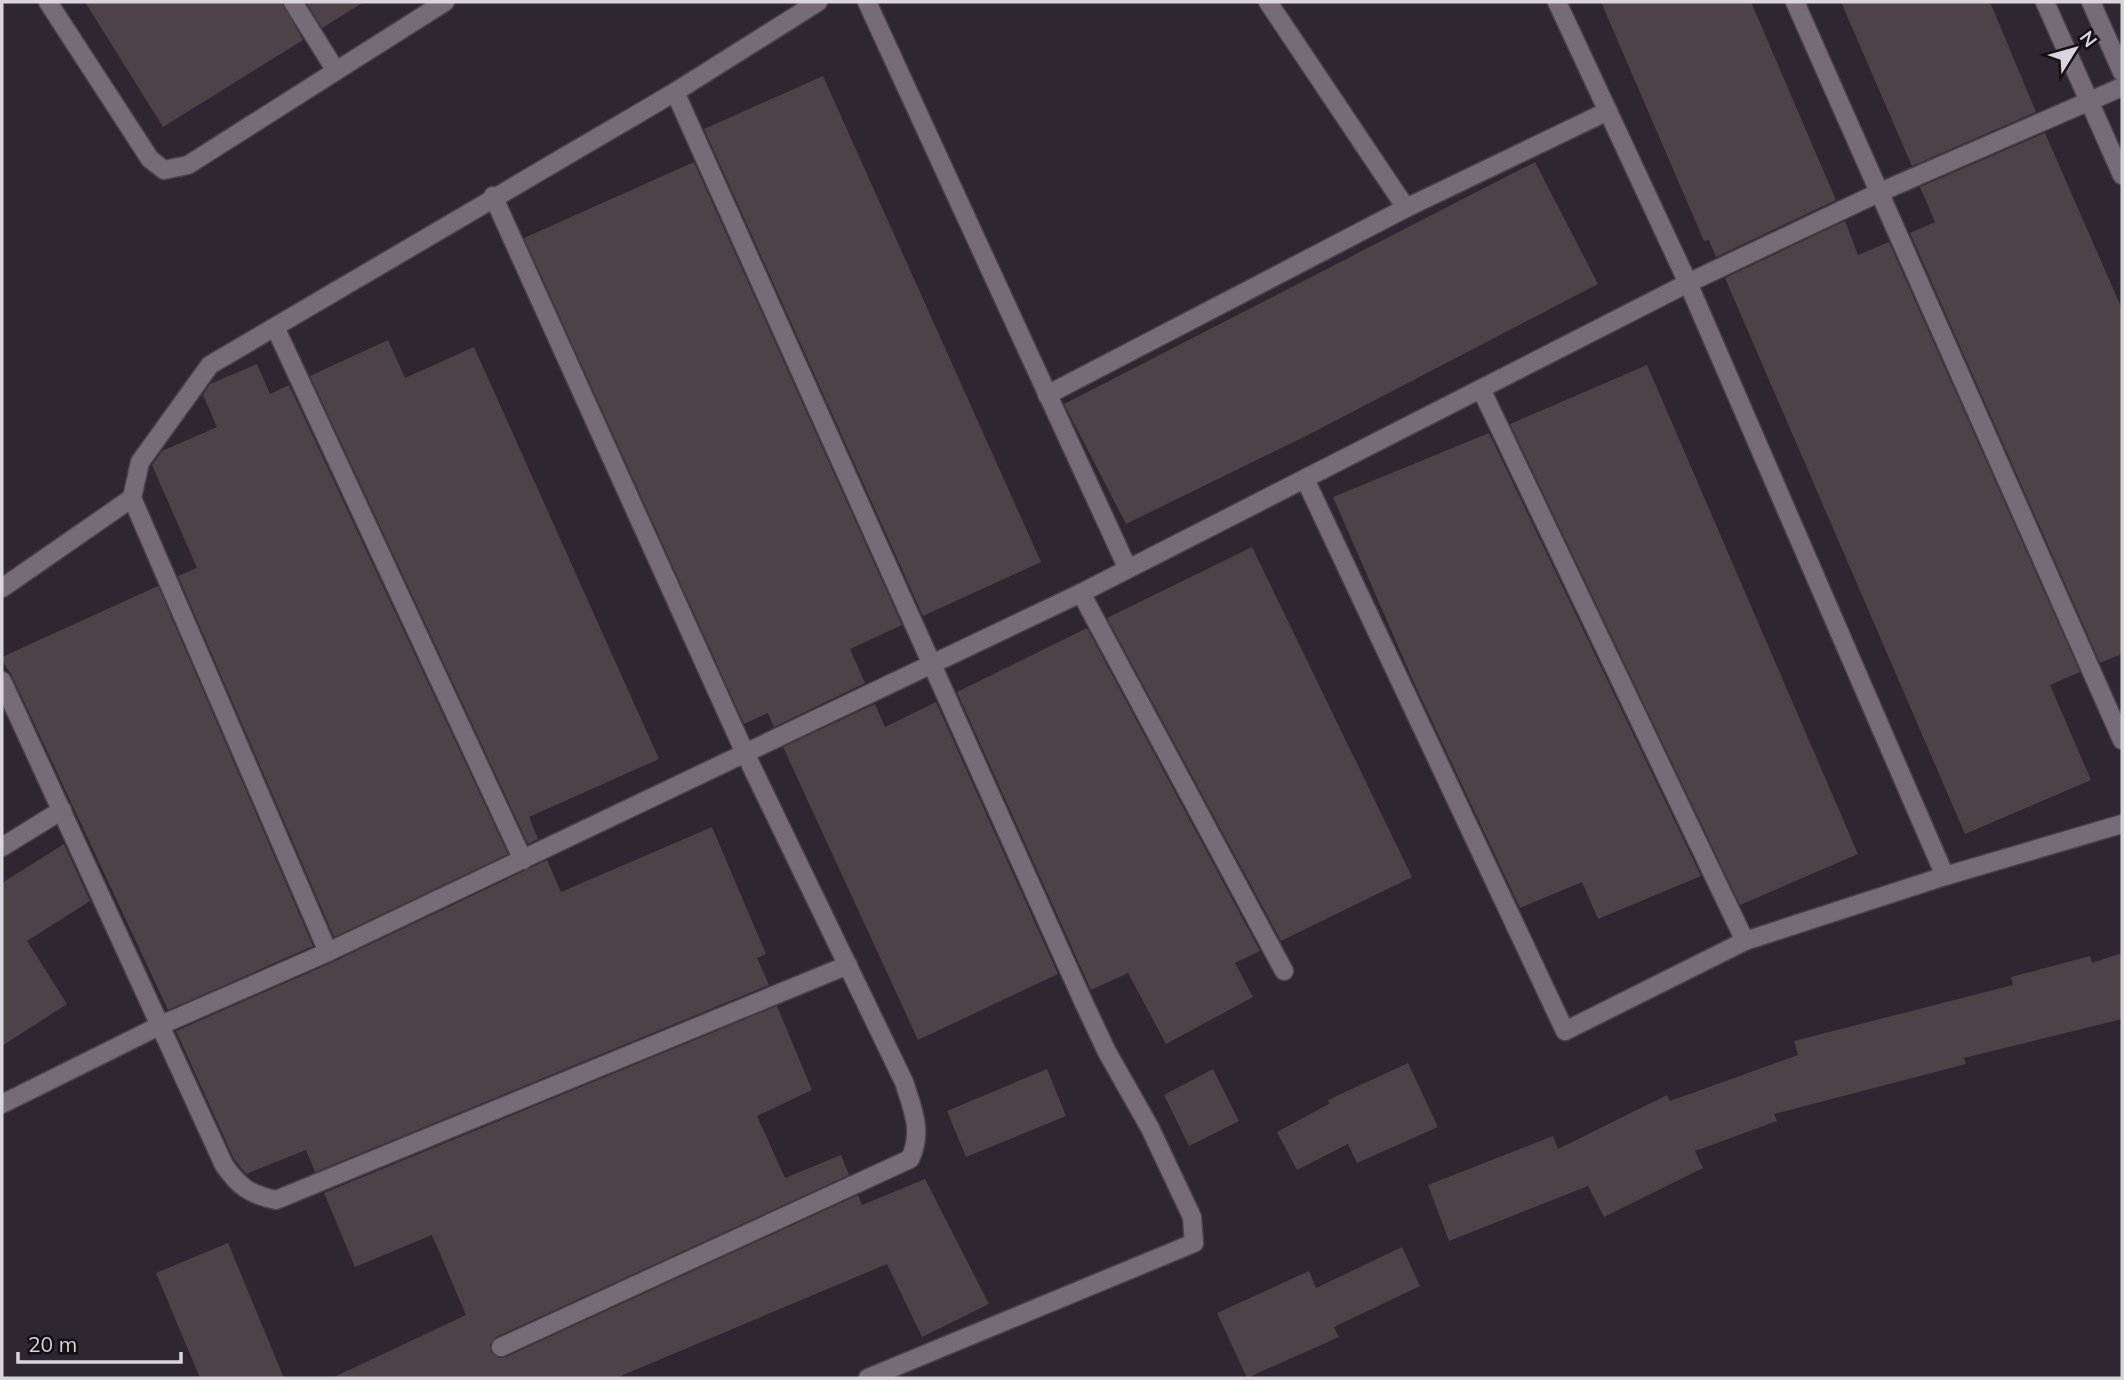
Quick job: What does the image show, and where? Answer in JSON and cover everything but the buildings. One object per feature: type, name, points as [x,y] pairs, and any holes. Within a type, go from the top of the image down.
[{"type":"street","points":[[48,2],[150,159],[164,170],[188,165],[445,2]]},
{"type":"street","points":[[293,2],[335,71]]},
{"type":"street","points":[[328,952],[132,499],[140,462],[210,365],[493,196],[675,92],[818,2]]},
{"type":"street","points":[[867,2],[1126,567]]},
{"type":"street","points":[[1268,2],[1406,208]]},
{"type":"street","points":[[1557,2],[1688,283],[1945,876]]},
{"type":"street","points":[[1795,2],[2122,740]]},
{"type":"street","points":[[2045,2],[2122,175]]},
{"type":"street","points":[[2091,2],[2122,72]]},
{"type":"street","points":[[2,1104],[161,1024],[328,952],[932,661],[1081,593],[1126,567],[1305,479],[1688,283],[1878,193],[2122,87]]},
{"type":"street","points":[[675,92],[1107,1052],[1150,1128],[1192,1217],[1194,1243],[1165,1252],[904,1371],[868,1378]]},
{"type":"street","points":[[1046,396],[1406,208],[1608,111]]},
{"type":"street","points":[[493,196],[745,753],[908,1095],[916,1121],[918,1142],[910,1159],[501,1347]]},
{"type":"street","points":[[275,327],[523,860]]},
{"type":"street","points":[[1481,389],[1745,941]]},
{"type":"street","points":[[1305,479],[1565,1031],[1745,941],[1945,876],[2122,824]]},
{"type":"street","points":[[2,588],[132,499]]},
{"type":"street","points":[[1081,593],[1284,971]]},
{"type":"street","points":[[2,681],[224,1165],[244,1190],[276,1200],[848,965]]},
{"type":"street","points":[[2,846],[62,810]]}]
